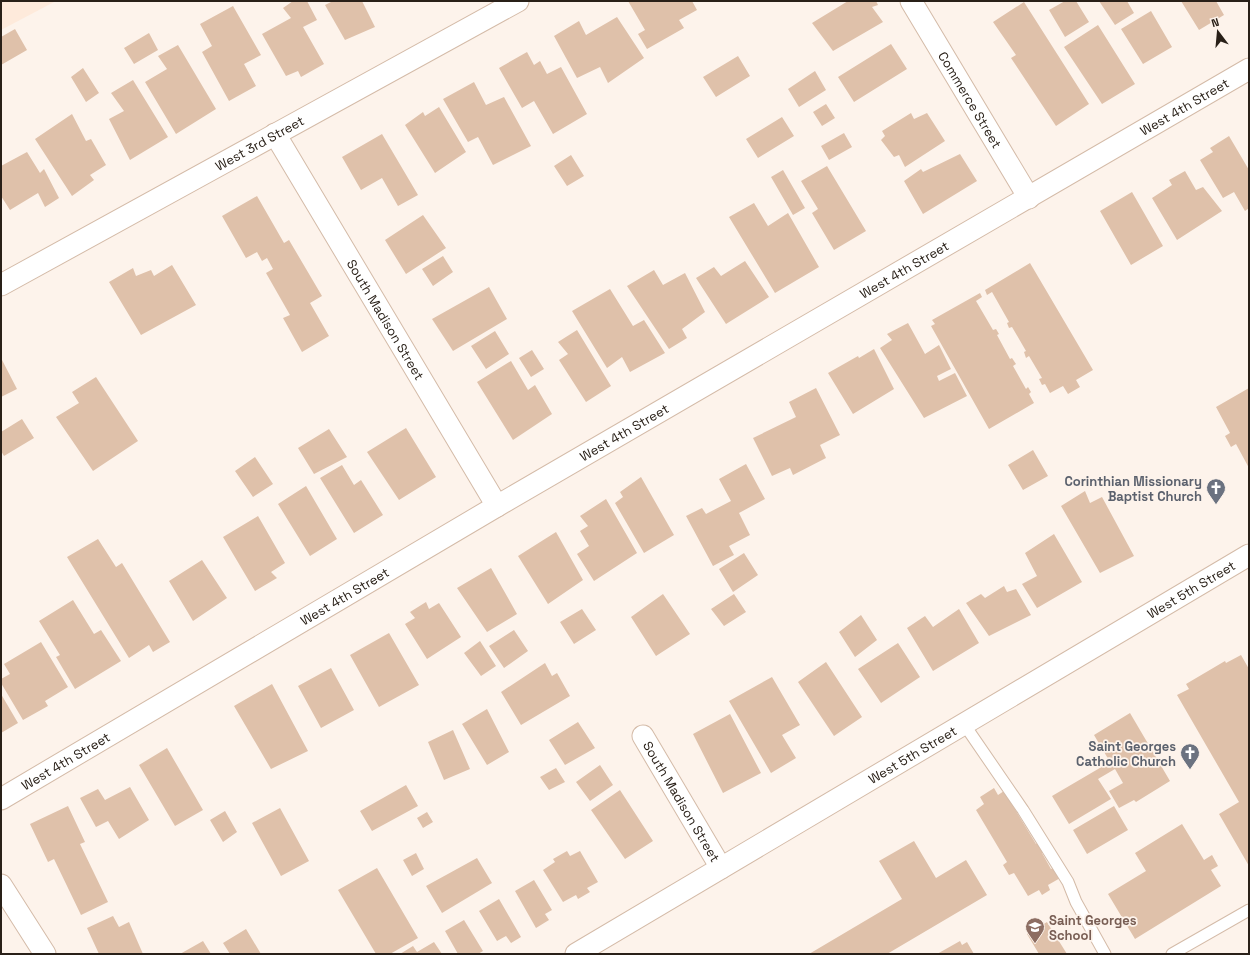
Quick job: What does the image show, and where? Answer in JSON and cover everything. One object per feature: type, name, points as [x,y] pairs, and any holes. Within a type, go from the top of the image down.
[{"type":"street","name":"West 3rd Street","points":[[1,285],[518,1]]},
{"type":"street","name":"Commerce Street","points":[[911,1],[1029,198]]},
{"type":"street","name":"West 4th Street","points":[[1,799],[497,506],[1249,69]]},
{"type":"street","name":"South Madison Street","points":[[275,134],[497,506]]},
{"type":"street","name":"West 5th Street","points":[[576,954],[1248,557]]},
{"type":"street","name":"South Madison Street","points":[[643,736],[721,868]]},
{"type":"street","points":[[1,884],[45,954]]},
{"type":"lane","points":[[964,724],[1023,810],[1068,882],[1076,902],[1105,954]]},
{"type":"lane","points":[[1172,954],[1249,910]]},
{"type":"shaded area","points":[[1,1],[56,1],[1,30]]},
{"type":"building","points":[[293,1],[307,1],[317,20],[303,27],[324,64],[301,77],[298,71],[286,76],[262,34],[291,18],[283,8]]},
{"type":"building","points":[[333,1],[362,1],[375,27],[345,40],[325,5]]},
{"type":"building","points":[[628,1],[692,1],[697,10],[679,20],[684,28],[647,49],[638,34],[645,30]]},
{"type":"building","points":[[848,1],[876,1],[878,5],[872,7],[883,22],[833,51],[812,23]]},
{"type":"building","points":[[1065,1],[1076,1],[1089,22],[1065,37],[1049,10]]},
{"type":"building","points":[[1099,1],[1127,1],[1134,13],[1115,25]]},
{"type":"building","points":[[1181,1],[1216,1],[1224,15],[1199,30]]},
{"type":"building","points":[[1024,2],[1089,104],[1056,126],[1011,58],[1016,55],[993,22]]},
{"type":"building","points":[[233,6],[261,55],[244,64],[256,86],[229,101],[202,52],[212,46],[200,24]]},
{"type":"building","points":[[1151,11],[1172,47],[1143,64],[1121,29]]},
{"type":"building","points":[[617,17],[644,58],[608,83],[600,67],[577,78],[554,36],[579,21],[586,35]]},
{"type":"building","points":[[1098,25],[1135,84],[1102,104],[1064,47]]},
{"type":"building","points":[[15,29],[27,50],[1,65],[1,37]]},
{"type":"building","points":[[149,33],[158,50],[134,64],[124,48]]},
{"type":"building","points":[[891,44],[907,69],[854,102],[838,77]]},
{"type":"building","points":[[178,45],[216,109],[176,134],[145,82],[167,69],[158,56]]},
{"type":"building","points":[[527,52],[534,65],[540,61],[547,74],[561,67],[587,114],[553,134],[534,101],[522,108],[499,68]]},
{"type":"building","points":[[738,56],[750,76],[716,97],[703,77]]},
{"type":"building","points":[[83,68],[99,93],[86,102],[71,77]]},
{"type":"building","points":[[815,71],[826,90],[799,107],[788,89]]},
{"type":"building","points":[[133,80],[168,137],[130,160],[109,119],[124,111],[111,93]]},
{"type":"building","points":[[474,82],[486,105],[504,97],[531,146],[493,165],[478,137],[468,142],[443,99]]},
{"type":"building","points":[[826,104],[835,118],[822,126],[813,112]]},
{"type":"building","points":[[439,107],[466,152],[435,173],[405,125],[423,112],[425,116]]},
{"type":"building","points":[[911,113],[914,119],[927,113],[945,141],[905,167],[899,155],[894,157],[881,140],[885,136],[882,131]]},
{"type":"building","points":[[72,114],[86,141],[91,139],[106,165],[90,175],[94,180],[72,196],[35,139]]},
{"type":"building","points":[[782,117],[794,136],[758,158],[746,139]]},
{"type":"building","points":[[844,133],[852,147],[829,160],[821,146]]},
{"type":"building","points":[[382,134],[418,195],[398,206],[382,178],[361,190],[342,157]]},
{"type":"building","points":[[1229,136],[1249,170],[1249,208],[1245,211],[1234,192],[1223,198],[1200,160],[1213,152],[1210,148]]},
{"type":"building","points":[[27,152],[40,173],[44,169],[59,198],[45,207],[38,193],[10,210],[1,196],[1,166]]},
{"type":"building","points":[[960,154],[977,181],[923,214],[904,181],[921,169],[923,172]]},
{"type":"building","points":[[571,155],[584,176],[567,186],[554,166]]},
{"type":"building","points":[[827,166],[866,231],[834,250],[812,213],[818,209],[801,181]]},
{"type":"building","points":[[783,170],[805,208],[793,215],[771,177]]},
{"type":"building","points":[[1185,171],[1196,190],[1203,187],[1222,211],[1177,240],[1152,198],[1172,185],[1169,180]]},
{"type":"building","points":[[1132,192],[1163,246],[1131,265],[1100,211]]},
{"type":"building","points":[[257,196],[284,243],[289,240],[322,296],[310,303],[329,336],[302,352],[283,318],[290,315],[266,273],[273,269],[267,258],[262,261],[257,252],[246,258],[222,216]]},
{"type":"building","points":[[754,203],[768,226],[788,213],[819,267],[775,293],[729,217]]},
{"type":"building","points":[[423,215],[446,248],[406,274],[385,240]]},
{"type":"building","points":[[443,256],[453,272],[433,286],[422,269]]},
{"type":"building","points":[[745,261],[769,297],[726,324],[696,278],[714,267],[721,276]]},
{"type":"building","points":[[1030,263],[1093,370],[1076,380],[1080,387],[1068,394],[1063,386],[1050,393],[1045,384],[1042,385],[1039,379],[1042,378],[1029,356],[1026,358],[1024,352],[1026,351],[1012,327],[1009,328],[1007,323],[1009,322],[992,292],[987,295],[985,290]]},
{"type":"building","points":[[172,265],[196,305],[141,335],[109,282],[133,268],[136,276],[151,270],[154,276]]},
{"type":"building","points":[[654,270],[663,285],[685,273],[705,312],[682,329],[687,338],[669,349],[627,286]]},
{"type":"building","points":[[489,287],[507,319],[453,351],[432,319]]},
{"type":"building","points":[[610,289],[633,326],[644,320],[665,353],[630,372],[622,357],[607,368],[572,311]]},
{"type":"building","points":[[980,293],[982,297],[976,301],[993,330],[996,329],[999,334],[997,335],[1010,359],[1012,358],[1016,364],[1013,366],[1026,389],[1028,387],[1031,392],[1029,394],[1034,403],[989,429],[931,326],[935,324],[932,320]]},
{"type":"building","points":[[908,323],[925,354],[939,345],[951,369],[937,376],[939,381],[955,373],[967,396],[924,418],[880,348],[892,340],[887,334]]},
{"type":"building","points":[[577,330],[611,386],[586,402],[559,360],[568,354],[558,342]]},
{"type":"building","points":[[495,331],[509,354],[486,369],[471,346]]},
{"type":"building","points":[[874,349],[894,389],[853,414],[828,373]]},
{"type":"building","points":[[532,350],[544,369],[531,377],[519,358]]},
{"type":"building","points":[[1,358],[17,389],[1,397]]},
{"type":"building","points":[[511,361],[528,390],[535,385],[552,414],[513,440],[477,382]]},
{"type":"building","points":[[96,377],[138,441],[93,471],[56,417],[79,403],[72,392]]},
{"type":"building","points":[[816,388],[840,435],[820,445],[826,458],[793,475],[790,468],[772,476],[753,438],[796,417],[789,402]]},
{"type":"building","points":[[1249,388],[1249,468],[1236,444],[1231,447],[1225,436],[1230,433],[1216,407]]},
{"type":"building","points":[[22,419],[34,438],[4,456],[1,451],[1,432]]},
{"type":"building","points":[[406,428],[436,477],[399,500],[367,452]]},
{"type":"building","points":[[329,429],[347,457],[314,474],[298,448]]},
{"type":"building","points":[[1033,450],[1048,476],[1023,490],[1008,465]]},
{"type":"building","points":[[255,457],[273,484],[253,497],[235,471]]},
{"type":"building","points":[[746,464],[765,499],[739,513],[750,535],[729,546],[734,555],[713,566],[686,516],[702,508],[706,514],[731,501],[719,479]]},
{"type":"building","points":[[342,465],[354,485],[361,480],[383,515],[354,533],[320,478]]},
{"type":"building","points":[[641,477],[674,535],[644,553],[615,503],[623,497],[620,492]]},
{"type":"building","points":[[306,486],[337,539],[310,556],[278,504]]},
{"type":"building","points":[[1085,491],[1090,503],[1102,497],[1134,556],[1100,573],[1061,506]]},
{"type":"building","points":[[606,499],[637,553],[594,581],[577,554],[589,546],[580,531],[588,526],[580,516]]},
{"type":"building","points":[[258,516],[285,563],[271,572],[277,578],[255,591],[223,537]]},
{"type":"building","points":[[556,532],[583,580],[548,604],[518,556]]},
{"type":"building","points":[[1054,534],[1082,582],[1037,608],[1022,584],[1037,576],[1025,553]]},
{"type":"building","points":[[98,539],[116,567],[122,563],[170,642],[153,652],[149,645],[129,658],[67,557]]},
{"type":"building","points":[[744,553],[758,575],[733,592],[719,569]]},
{"type":"building","points":[[202,560],[227,598],[193,621],[169,581]]},
{"type":"building","points":[[491,568],[517,614],[487,632],[457,588]]},
{"type":"building","points":[[1004,586],[1007,592],[1016,589],[1031,615],[989,636],[966,603],[981,594],[985,598]]},
{"type":"building","points":[[663,594],[690,634],[656,656],[631,617]]},
{"type":"building","points":[[734,594],[746,612],[724,626],[711,609]]},
{"type":"building","points":[[73,600],[94,634],[101,630],[121,661],[75,689],[56,657],[60,655],[39,621]]},
{"type":"building","points":[[426,602],[429,609],[439,603],[461,637],[427,659],[405,624],[415,618],[410,612]]},
{"type":"building","points":[[582,609],[596,630],[574,644],[560,622]]},
{"type":"building","points":[[959,609],[979,643],[933,671],[907,628],[925,616],[933,627]]},
{"type":"building","points":[[861,615],[877,640],[855,657],[839,632]]},
{"type":"building","points":[[514,630],[528,651],[504,668],[489,646]]},
{"type":"building","points":[[389,633],[419,685],[379,707],[350,655]]},
{"type":"building","points":[[480,641],[496,666],[481,676],[464,653]]},
{"type":"building","points":[[41,642],[68,687],[45,701],[48,706],[23,720],[1,683],[1,679],[10,674],[4,664]]},
{"type":"building","points":[[898,643],[920,677],[881,703],[858,669]]},
{"type":"building","points":[[1241,655],[1249,669],[1249,866],[1219,814],[1239,802],[1177,695],[1189,689],[1186,684],[1225,661],[1226,663]]},
{"type":"building","points":[[826,662],[862,717],[834,736],[798,682]]},
{"type":"building","points":[[545,663],[552,676],[557,673],[570,696],[521,725],[501,692]]},
{"type":"building","points":[[331,668],[354,710],[321,728],[298,686]]},
{"type":"building","points":[[772,677],[800,725],[782,735],[796,758],[771,773],[729,701]]},
{"type":"building","points":[[272,684],[308,751],[271,769],[234,706]]},
{"type":"building","points":[[1,694],[18,723],[1,733]]},
{"type":"building","points":[[487,709],[509,752],[487,765],[462,724]]},
{"type":"building","points":[[1130,713],[1170,781],[1136,802],[1134,800],[1119,808],[1109,791],[1123,783],[1115,769],[1098,779],[1111,799],[1069,824],[1052,796],[1110,762],[1094,735]]},
{"type":"building","points":[[730,714],[761,773],[723,793],[693,734]]},
{"type":"building","points":[[578,722],[595,748],[565,765],[549,740]]},
{"type":"building","points":[[453,730],[470,769],[444,780],[428,742]]},
{"type":"building","points":[[167,748],[203,810],[175,826],[139,765]]},
{"type":"building","points":[[600,765],[613,785],[590,801],[576,782]]},
{"type":"building","points":[[556,768],[565,782],[549,790],[540,777]]},
{"type":"building","points":[[406,785],[418,806],[372,831],[360,811]]},
{"type":"building","points":[[130,787],[149,820],[119,839],[108,821],[96,827],[80,798],[98,789],[105,800]]},
{"type":"building","points":[[994,788],[998,795],[1004,791],[1036,844],[1041,842],[1046,851],[1042,853],[1051,869],[1056,867],[1062,877],[1048,885],[1050,890],[1042,895],[1039,890],[1028,896],[1014,873],[1009,875],[1003,865],[1007,862],[976,810],[984,804],[980,797]]},
{"type":"building","points":[[620,790],[653,841],[625,859],[591,810]]},
{"type":"building","points":[[68,806],[85,842],[80,844],[108,902],[81,915],[54,859],[48,862],[30,824]]},
{"type":"building","points":[[1114,806],[1128,830],[1087,854],[1073,830]]},
{"type":"building","points":[[280,808],[309,861],[281,876],[252,823]]},
{"type":"building","points":[[225,811],[237,832],[223,842],[210,820]]},
{"type":"building","points":[[427,812],[433,822],[423,828],[417,818]]},
{"type":"building","points":[[1182,824],[1204,860],[1212,855],[1218,866],[1211,870],[1221,886],[1135,939],[1108,894],[1146,871],[1135,853]]},
{"type":"building","points":[[914,841],[936,878],[966,860],[987,895],[887,954],[809,954],[902,899],[879,861]]},
{"type":"building","points":[[567,851],[570,856],[580,851],[598,882],[587,888],[590,892],[578,899],[576,895],[563,902],[543,870],[555,862],[553,859]]},
{"type":"building","points":[[416,853],[424,869],[412,876],[403,860]]},
{"type":"building","points":[[477,858],[492,883],[442,913],[426,886]]},
{"type":"building","points":[[377,868],[418,938],[390,954],[376,954],[338,890]]},
{"type":"building","points":[[534,880],[552,910],[545,914],[549,920],[536,928],[515,891]]},
{"type":"building","points":[[499,899],[521,937],[511,943],[506,936],[497,941],[479,911]]},
{"type":"building","points":[[113,916],[119,927],[129,922],[143,954],[99,954],[87,928]]},
{"type":"building","points":[[464,920],[483,951],[478,954],[458,954],[445,931]]},
{"type":"building","points":[[1047,922],[1067,954],[1039,954],[1027,934]]},
{"type":"building","points":[[246,929],[261,954],[230,954],[223,943]]},
{"type":"building","points":[[203,941],[211,954],[180,954]]},
{"type":"building","points":[[960,941],[962,945],[967,942],[974,954],[937,954]]},
{"type":"building","points":[[434,942],[442,954],[400,954],[413,946],[417,952]]},
{"type":"place","name":"Corinthian Missionary Baptist Church","points":[[1216,505]]},
{"type":"place","name":"Saint Georges Catholic Church","points":[[1190,770]]},
{"type":"place","name":"Saint Georges School","points":[[1035,944]]}]
